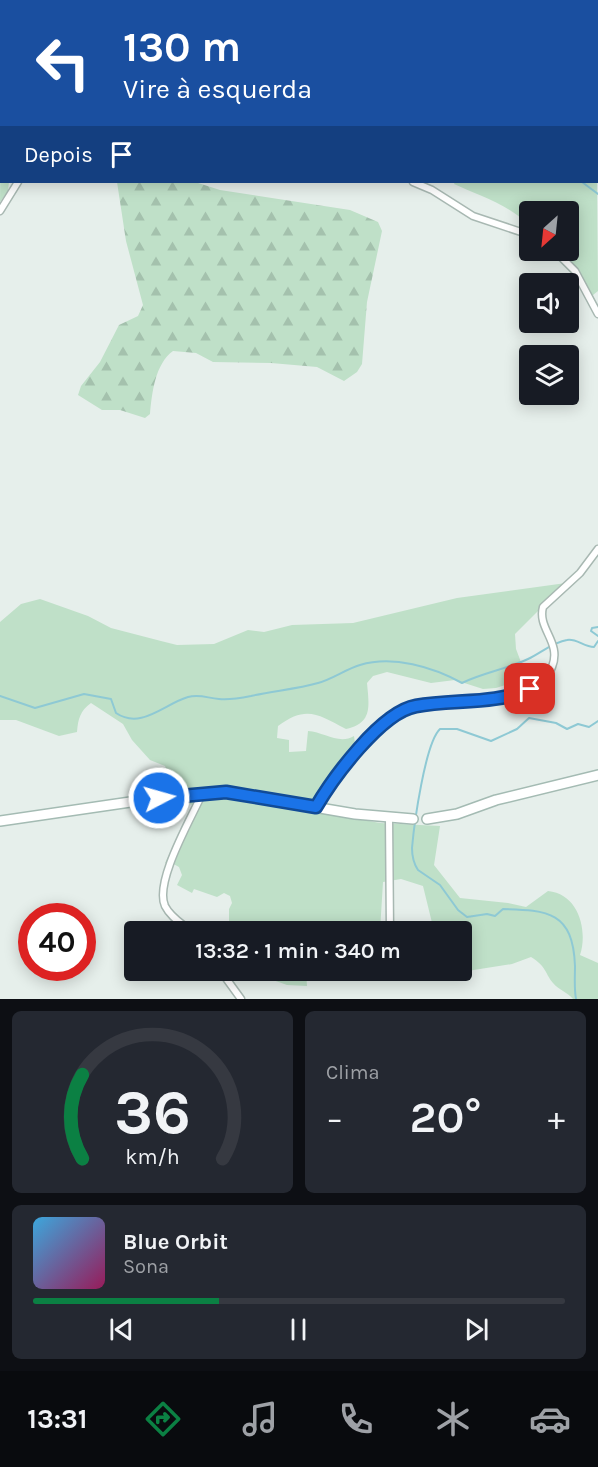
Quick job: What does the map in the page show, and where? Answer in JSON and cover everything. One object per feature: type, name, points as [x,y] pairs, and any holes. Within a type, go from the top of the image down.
[{"type":"street","points":[[0,211],[17,183]]},
{"type":"street","points":[[415,183],[432,190],[473,216],[519,231]]},
{"type":"street","points":[[565,261],[575,271],[598,314]]},
{"type":"street","points":[[316,807],[333,782],[371,737],[401,711],[416,706],[510,696],[540,684],[552,668],[555,650],[552,638],[542,621],[543,607],[580,573],[598,549]]},
{"type":"street","points":[[0,821],[202,794],[237,793],[389,819],[427,819],[457,814],[496,800],[598,774]]},
{"type":"street","points":[[178,921],[171,916],[163,902],[162,890],[165,873],[202,794]]},
{"type":"street","points":[[389,819],[390,921]]},
{"type":"street","points":[[228,981],[241,999]]},
{"type":"green space","points":[[0,183],[9,183],[8,191],[0,202]]},
{"type":"green space","points":[[117,183],[198,183],[220,190],[350,210],[378,222],[382,231],[367,302],[362,364],[357,372],[344,381],[317,367],[213,362],[196,353],[173,351],[158,371],[153,388],[150,414],[145,418],[120,410],[102,410],[78,395],[81,386],[100,362],[119,325],[138,316],[143,305],[126,241]]},
{"type":"green space","points":[[597,183],[598,291],[588,299],[579,282],[579,273],[571,273],[560,261],[579,261],[579,201],[519,201],[519,217],[505,207],[454,184]]},
{"type":"green space","points":[[566,583],[515,634],[516,649],[527,678],[496,688],[483,689],[455,680],[431,683],[387,672],[373,676],[367,683],[368,706],[361,723],[346,729],[320,716],[304,714],[288,719],[278,726],[277,738],[289,740],[289,752],[306,751],[308,731],[337,739],[354,736],[356,751],[317,795],[316,811],[380,823],[440,826],[434,865],[460,898],[526,907],[548,891],[567,899],[574,906],[582,925],[580,955],[598,963],[598,999],[573,999],[555,985],[543,967],[531,957],[512,964],[472,970],[472,921],[432,921],[423,886],[401,879],[383,882],[381,921],[229,921],[229,909],[232,903],[230,896],[224,893],[217,897],[194,889],[192,893],[177,885],[182,875],[179,867],[170,862],[165,863],[194,806],[180,799],[165,766],[150,760],[132,740],[123,724],[91,703],[80,716],[77,732],[59,736],[16,720],[0,720],[0,622],[21,604],[40,599],[88,616],[111,628],[177,645],[214,644],[248,630],[264,632],[292,625],[353,623],[457,598]]},
{"type":"green space","points":[[276,981],[307,981],[307,986],[287,985]]},
{"type":"waterway","points":[[583,183],[598,194]]},
{"type":"waterway","points":[[598,627],[592,628],[591,631],[598,636]]},
{"type":"waterway","points":[[0,696],[35,708],[84,694],[111,699],[116,713],[134,719],[152,714],[192,696],[231,699],[302,687],[373,662],[412,664],[462,683],[533,657],[562,641],[574,640],[594,647],[598,641]]},
{"type":"waterway","points":[[576,999],[573,948],[563,924],[545,913],[533,911],[503,909],[495,916],[487,914],[467,917],[458,910],[440,885],[418,870],[412,848],[425,767],[440,729],[457,729],[491,741],[517,729],[529,718],[556,723],[567,729],[578,724],[589,727],[598,721]]},
{"type":"route","points":[[159,798],[226,792],[316,807],[333,782],[378,729],[401,711],[416,706],[488,700],[519,694],[530,689]]}]
